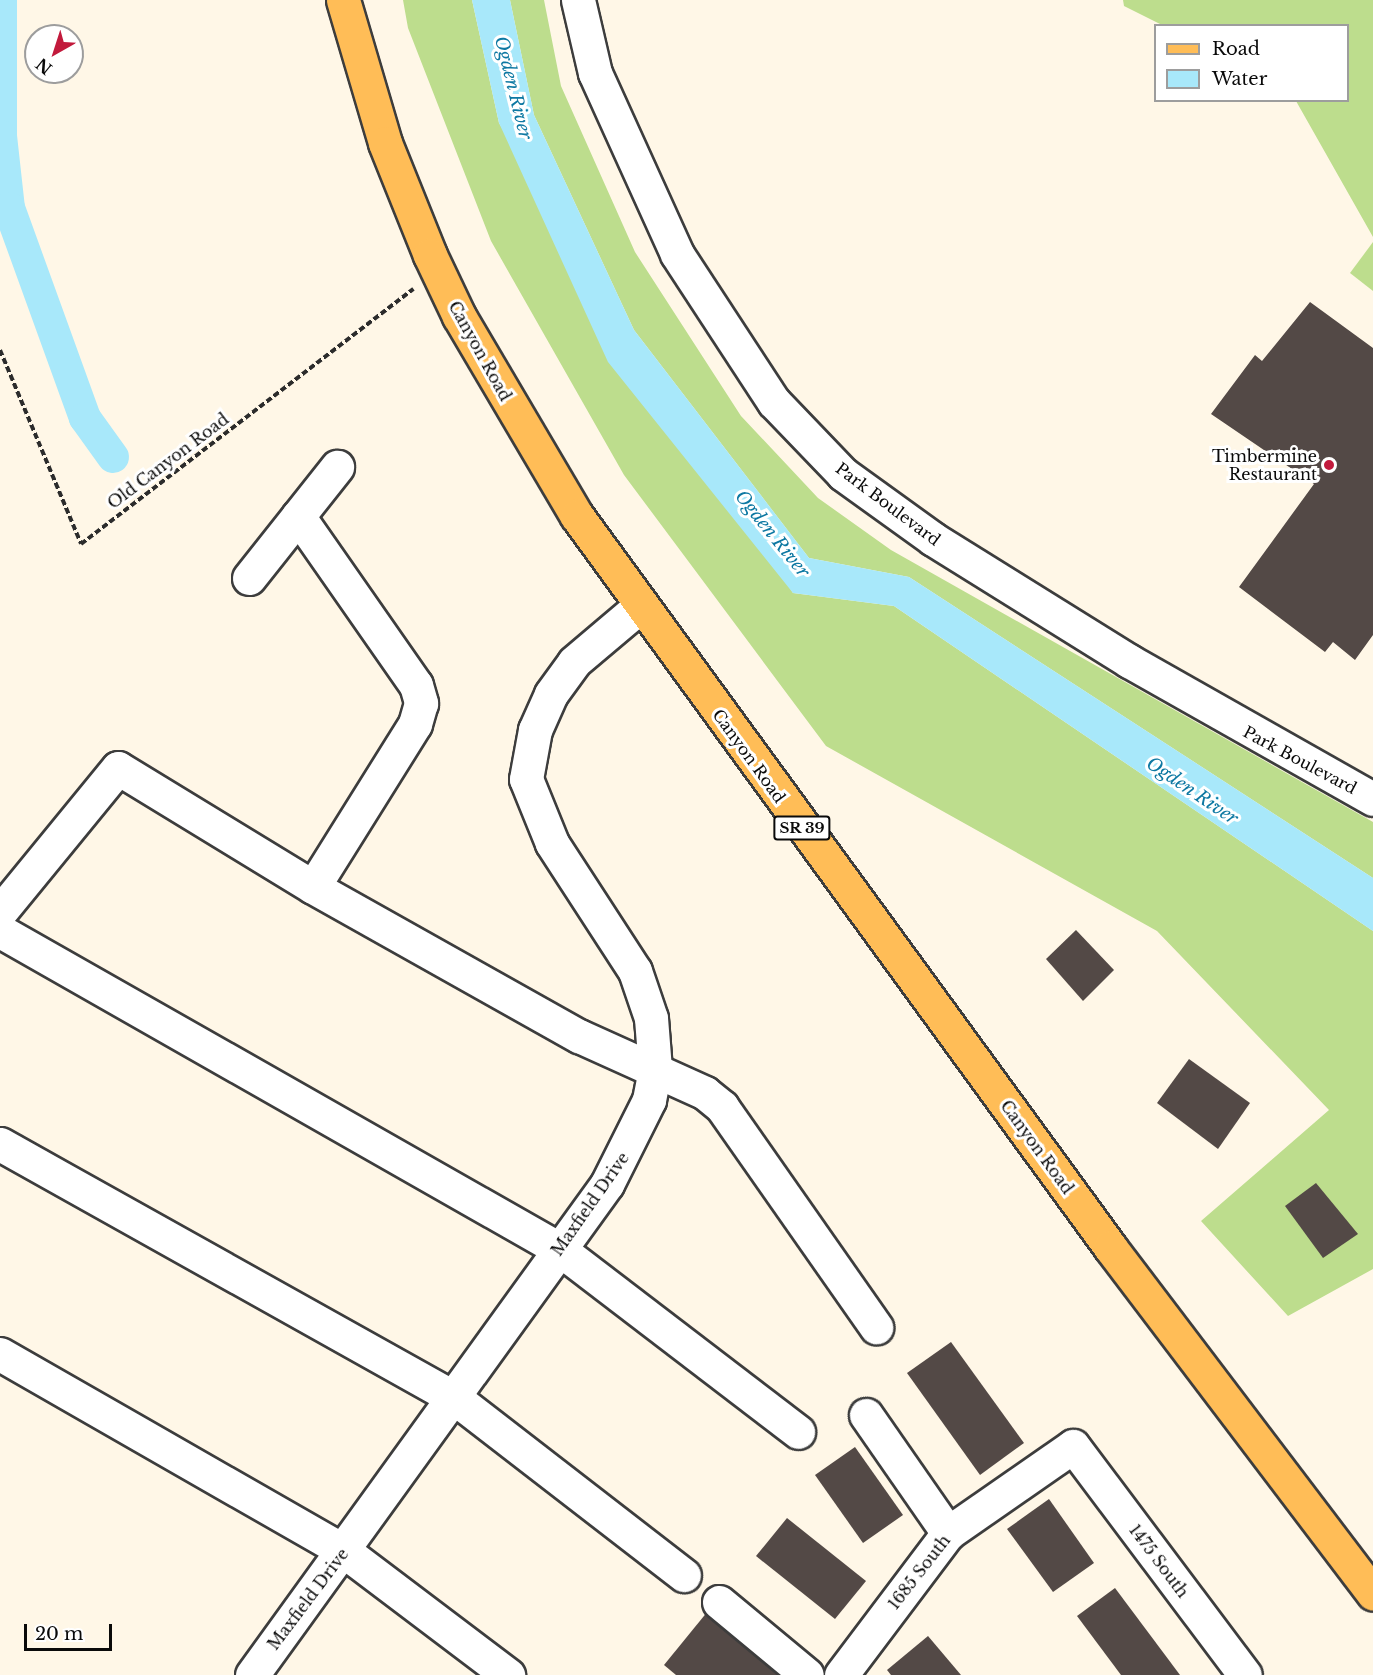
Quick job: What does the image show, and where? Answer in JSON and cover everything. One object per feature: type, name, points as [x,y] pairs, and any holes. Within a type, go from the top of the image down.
[{"type":"main road","name":"Canyon Road","points":[[343,0],[385,143],[438,270],[531,443],[639,607],[1373,1593]]},
{"type":"street","name":"Park Boulevard","points":[[578,0],[595,73],[677,254],[774,402],[843,474],[933,539],[1129,661],[1373,799]]},
{"type":"street","points":[[249,578],[337,467]]},
{"type":"street","points":[[298,516],[416,685],[421,703],[409,733],[313,887]]},
{"type":"street","name":"Maxfield Drive","points":[[252,1675],[456,1399],[624,1158],[650,1100],[655,1069],[651,1018],[635,971],[552,843],[526,779],[535,730],[551,694],[574,662],[639,607]]},
{"type":"street","points":[[0,912],[118,768],[313,887],[579,1036],[705,1093],[722,1107],[876,1327]]},
{"type":"street","points":[[0,931],[559,1249],[798,1432]]},
{"type":"street","points":[[0,1144],[456,1399],[684,1575]]},
{"type":"street","points":[[0,1354],[344,1551],[508,1675]]},
{"type":"street","points":[[866,1415],[948,1533]]},
{"type":"street","name":"1685 South","points":[[841,1675],[948,1533],[1073,1446]]},
{"type":"street","name":"1475 South","points":[[1073,1446],[1245,1675]]},
{"type":"street","points":[[719,1602],[807,1675]]},
{"type":"path","name":"Old Canyon Road","points":[[0,350],[81,544],[438,270]]},
{"type":"green space","points":[[403,0],[472,0],[499,123],[793,593],[894,606],[1373,931],[1373,1269],[1288,1316],[1201,1221],[1329,1110],[1157,931],[826,746],[624,475],[491,241],[408,28]]},
{"type":"green space","points":[[510,0],[544,0],[561,86],[635,252],[741,416],[818,498],[891,550],[1373,822],[1373,878],[909,577],[809,558],[634,330],[534,115]]},
{"type":"green space","points":[[1123,0],[1373,0],[1373,237],[1297,102],[1349,102],[1349,24],[1160,24],[1124,6]]},
{"type":"green space","points":[[1373,242],[1373,291],[1350,273]]},
{"type":"water","name":"Ogden River","points":[[472,0],[510,0],[534,115],[634,330],[809,558],[909,577],[1373,878],[1373,931],[894,606],[793,593],[608,362],[499,123]]},
{"type":"building","name":"Timbermine Restaurant","points":[[1310,302],[1373,348],[1373,635],[1355,660],[1333,642],[1325,652],[1239,587],[1314,484],[1211,414],[1255,355],[1262,361]]},
{"type":"building","points":[[1076,930],[1114,970],[1083,1001],[1046,959]]},
{"type":"building","points":[[1189,1059],[1250,1103],[1218,1149],[1157,1103]]},
{"type":"building","points":[[1316,1183],[1358,1234],[1323,1258],[1285,1206]]},
{"type":"building","points":[[951,1342],[1024,1443],[980,1475],[907,1373]]},
{"type":"building","points":[[855,1447],[903,1515],[863,1543],[815,1475]]},
{"type":"building","points":[[1049,1499],[1094,1563],[1053,1592],[1007,1529]]},
{"type":"building","points":[[787,1518],[866,1581],[835,1619],[756,1556]]},
{"type":"building","points":[[1115,1588],[1180,1675],[1121,1675],[1077,1616]]},
{"type":"building","points":[[708,1611],[787,1675],[676,1675],[664,1665]]},
{"type":"building","points":[[928,1636],[961,1675],[891,1675],[887,1670]]},
{"type":"waterway","points":[[1,0],[1,136],[9,208],[85,418],[113,457]]},
{"type":"place","name":"Timbermine Restaurant","points":[[1329,465]]}]
